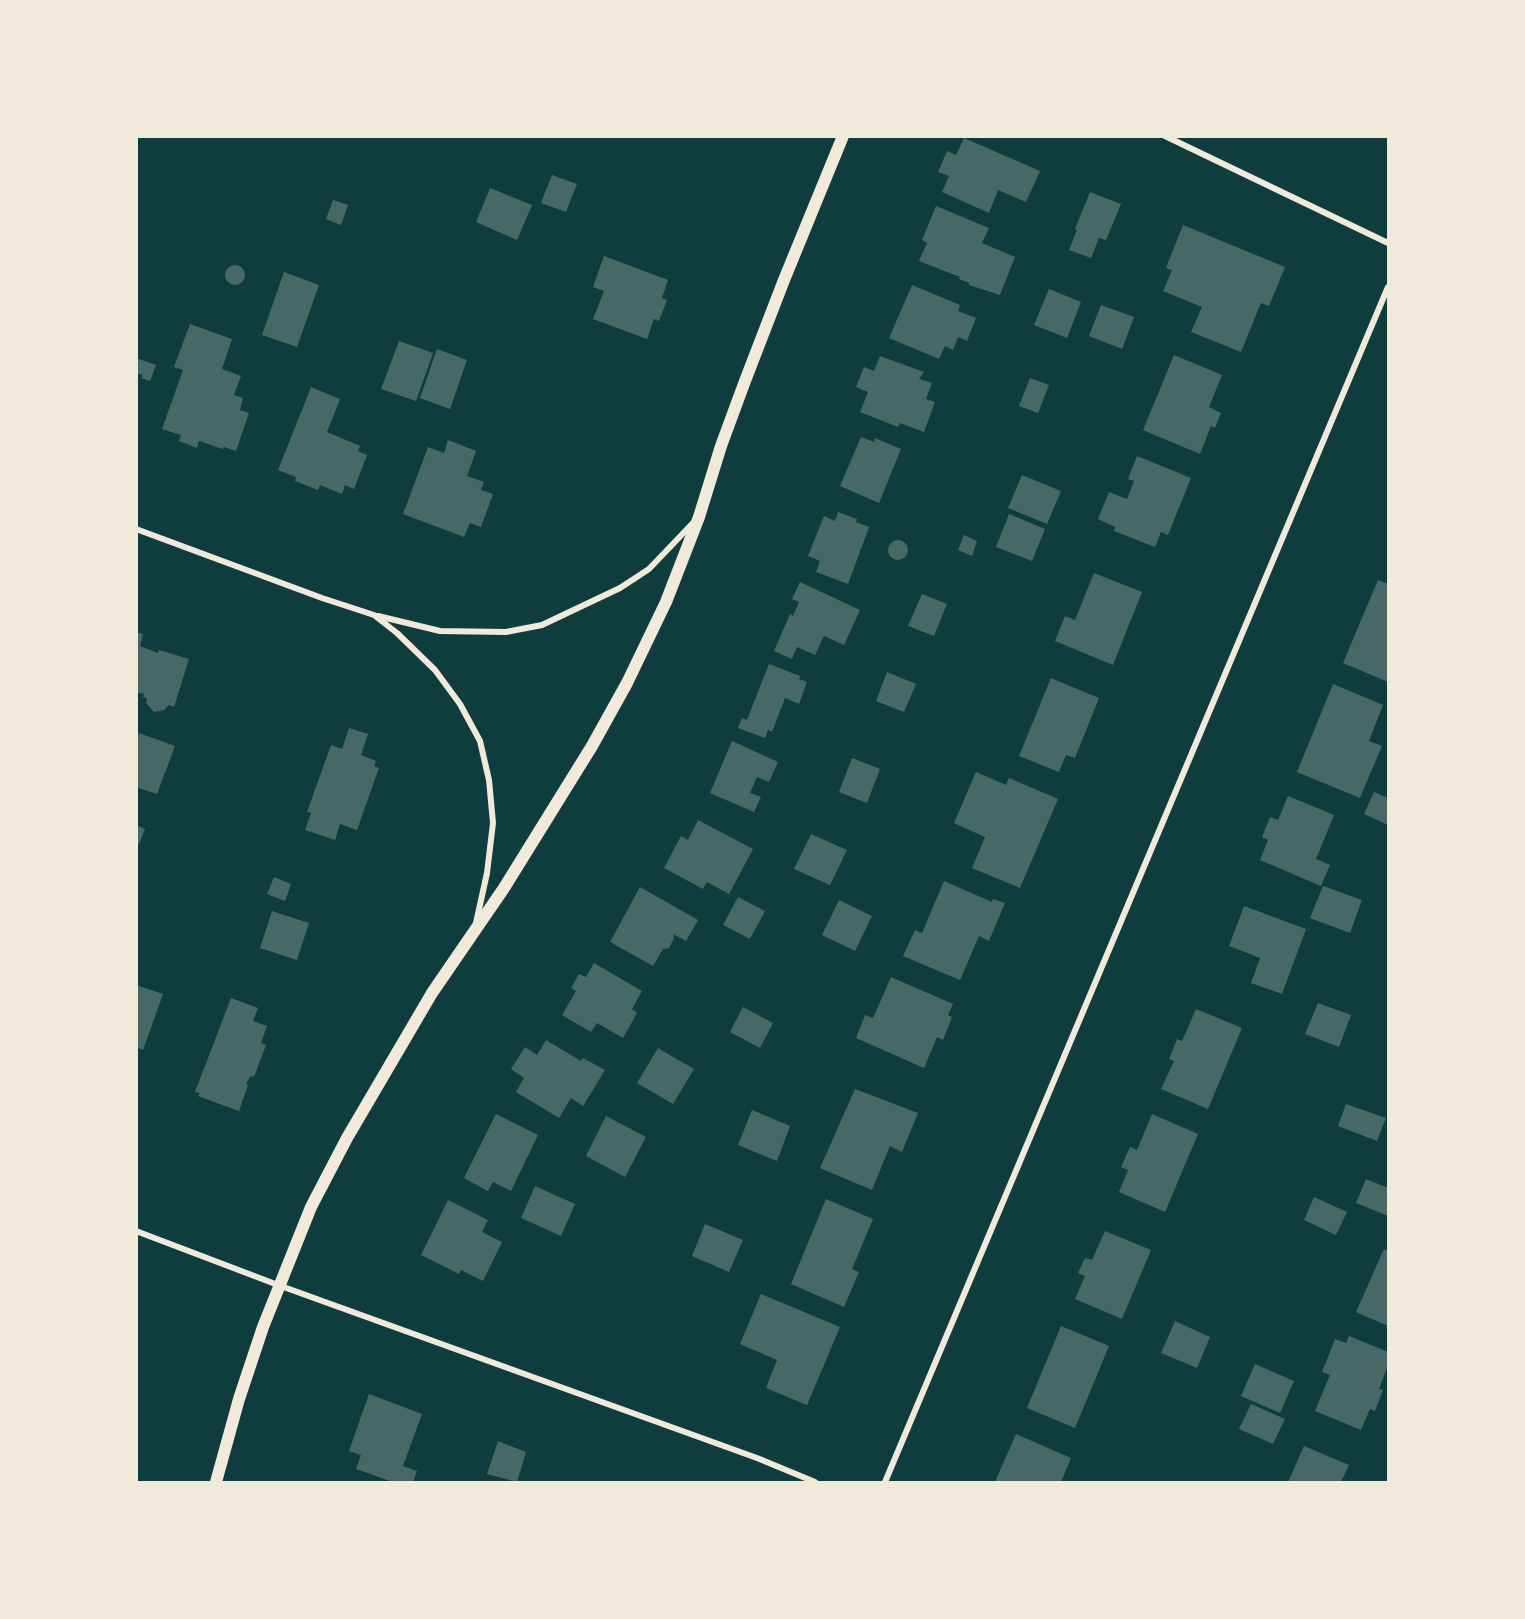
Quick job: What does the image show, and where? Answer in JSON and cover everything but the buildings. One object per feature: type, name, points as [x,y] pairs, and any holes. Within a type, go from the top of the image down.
[{"type":"main road","points":[[216,1482],[239,1399],[278,1285],[311,1207],[347,1138],[427,1002],[475,927],[504,888],[627,683],[666,602],[699,518],[721,446],[745,381],[843,136]]},
{"type":"street","points":[[1166,136],[1389,243]]},
{"type":"street","points":[[885,1482],[1389,287]]},
{"type":"street","points":[[136,529],[374,615],[440,631],[506,632],[542,625],[620,588],[650,569],[699,518]]},
{"type":"street","points":[[374,615],[397,633],[435,670],[460,704],[480,741],[489,780],[493,823],[487,873],[475,927]]},
{"type":"street","points":[[136,1231],[278,1285],[757,1458],[814,1482]]}]
